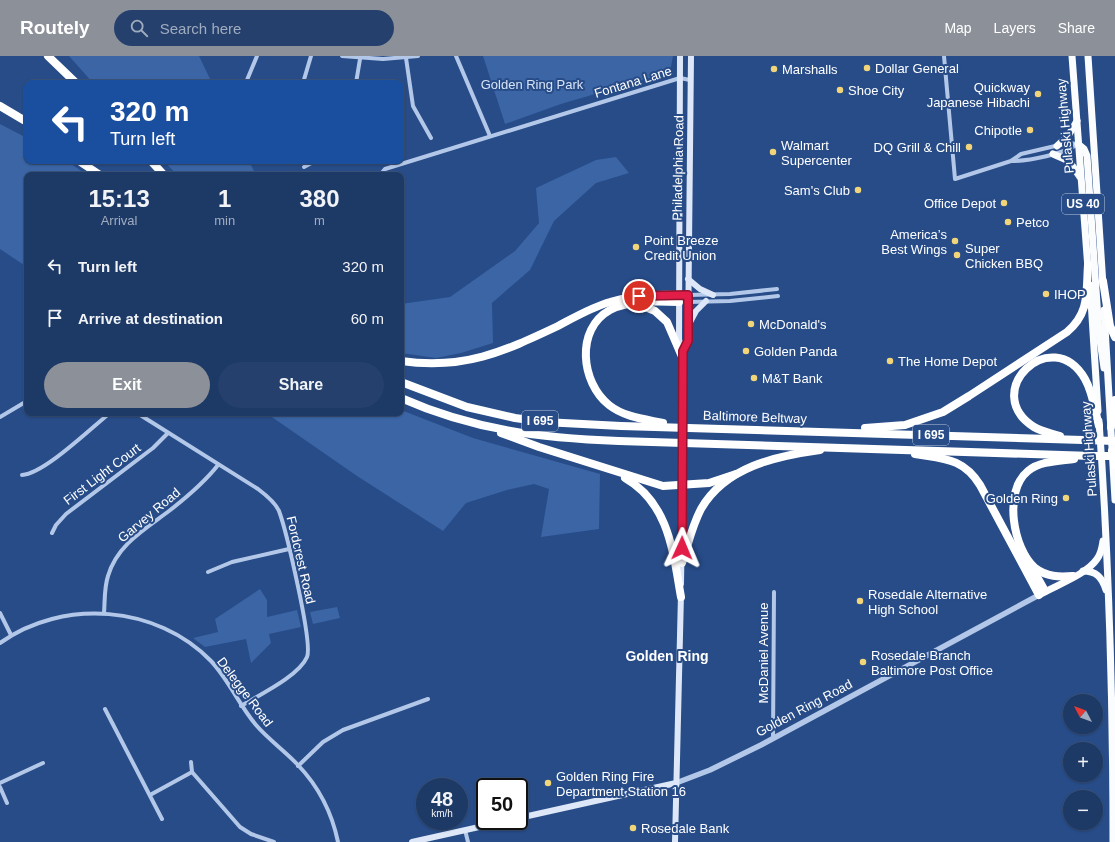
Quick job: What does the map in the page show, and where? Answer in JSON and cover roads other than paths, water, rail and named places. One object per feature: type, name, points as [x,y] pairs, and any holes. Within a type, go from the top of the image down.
[{"type":"highway","points":[[48,56],[73,80]]},
{"type":"highway","points":[[53,56],[73,80]]},
{"type":"highway","name":"Pulaski Highway","points":[[1072,56],[1099,426],[1109,598],[1113,842]]},
{"type":"highway","name":"Pulaski Highway","points":[[1088,56],[1103,281],[1115,500]]},
{"type":"highway","points":[[0,106],[24,120]]},
{"type":"highway","points":[[0,111],[24,125]]},
{"type":"highway","points":[[1058,146],[1068,136],[1077,120]]},
{"type":"highway","points":[[1078,144],[1084,149],[1086,156],[1099,332],[1108,390]]},
{"type":"highway","points":[[1053,154],[1069,161],[1081,179]]},
{"type":"highway","points":[[84,164],[96,172]]},
{"type":"highway","points":[[91,164],[103,172]]},
{"type":"highway","points":[[153,164],[161,172]]},
{"type":"highway","points":[[800,431],[892,427],[931,417],[955,405],[1067,332],[1078,322],[1084,311],[1088,265]]},
{"type":"highway","points":[[1103,281],[1110,326],[1115,337]]},
{"type":"highway","points":[[404,361],[440,364],[479,359],[509,349],[610,302],[639,296],[679,298]]},
{"type":"highway","points":[[679,298],[624,305],[609,310],[593,327],[588,339],[585,362],[589,378],[600,396],[619,412],[636,418],[685,427]]},
{"type":"highway","points":[[638,303],[655,311],[667,322],[683,355]]},
{"type":"highway","points":[[1079,440],[1040,430],[1028,422],[1018,409],[1014,394],[1016,386],[1021,374],[1033,362],[1048,358],[1060,358],[1076,367],[1088,387],[1099,426]]},
{"type":"highway","name":"Baltimore Beltway","points":[[404,383],[461,405],[524,419],[573,424],[1115,440]]},
{"type":"highway","name":"I 695","points":[[404,399],[443,415],[488,427],[545,437],[1088,456],[1113,454]]},
{"type":"highway","points":[[1111,426],[1115,400]]},
{"type":"highway","points":[[488,427],[526,443],[663,486],[683,486],[709,483],[782,456],[844,447]]},
{"type":"highway","points":[[879,449],[955,461],[966,467],[980,485],[1042,593]]},
{"type":"highway","points":[[1113,454],[1115,465]]},
{"type":"highway","points":[[1042,593],[1019,540],[1013,513],[1014,496],[1019,480],[1028,471],[1040,464],[1088,456]]},
{"type":"highway","points":[[609,468],[629,480],[652,500],[664,520],[672,542],[681,597]]},
{"type":"highway","points":[[682,564],[695,523],[702,508],[717,489],[736,474]]},
{"type":"highway","name":"Golden Ring Road","points":[[1042,593],[1082,571],[1097,560],[1100,555],[1105,523]]},
{"type":"highway","points":[[1028,561],[1046,574],[1061,577],[1073,576]]},
{"type":"highway","points":[[1082,571],[1090,571],[1099,576],[1103,581],[1109,598]]},
{"type":"main road","name":"Philadelphia Road","points":[[675,842],[683,486],[683,355],[679,340],[680,56]]},
{"type":"main road","name":"Philadelphia Road","points":[[683,355],[688,341],[691,56]]},
{"type":"main road","points":[[688,279],[700,289],[713,295]]},
{"type":"main road","points":[[679,298],[688,298]]},
{"type":"main road","points":[[688,325],[696,311],[706,301]]},
{"type":"main road","name":"Golden Ring Road","points":[[528,816],[676,783]]},
{"type":"main road","points":[[412,842],[465,830]]},
{"type":"street","points":[[247,80],[257,56]]},
{"type":"street","points":[[305,80],[311,56]]},
{"type":"street","points":[[342,56],[360,59],[406,58],[418,56]]},
{"type":"street","points":[[456,56],[490,136]]},
{"type":"street","points":[[944,56],[955,179],[1011,160],[1021,154],[1068,143],[1078,144]]},
{"type":"street","points":[[406,58],[414,106],[431,138]]},
{"type":"street","points":[[356,80],[360,59]]},
{"type":"street","name":"Fontana Lane","points":[[404,163],[680,78],[690,80]]},
{"type":"street","points":[[1011,160],[1021,161],[1070,150],[1078,144]]},
{"type":"street","points":[[304,167],[310,164]]},
{"type":"street","name":"Fontana Lane","points":[[382,172],[385,169],[401,164]]},
{"type":"street","points":[[688,298],[777,289]]},
{"type":"street","points":[[688,298],[706,301],[730,301],[778,296]]},
{"type":"street","points":[[0,417],[24,403]]},
{"type":"street","points":[[22,475],[32,473],[46,465],[106,416]]},
{"type":"street","name":"Fordcrest Road","points":[[143,416],[258,489],[273,503],[279,512],[289,548],[308,640],[308,653],[304,661],[296,670],[241,706]]},
{"type":"street","name":"First Light Court","points":[[52,533],[58,522],[66,514],[153,448],[168,433]]},
{"type":"street","name":"Garvey Road","points":[[104,613],[108,577],[113,564],[124,548],[136,536],[198,487],[218,465]]},
{"type":"street","points":[[208,572],[232,562],[289,548]]},
{"type":"street","name":"McDaniel Avenue","points":[[773,738],[774,592]]},
{"type":"street","name":"Golden Ring Road","points":[[676,783],[716,767],[773,738],[1042,593]]},
{"type":"street","points":[[0,613],[11,635]]},
{"type":"street","name":"Delegge Road","points":[[0,643],[28,626],[52,619],[104,613],[155,624],[186,641],[217,668],[241,706],[261,730],[298,766],[324,802],[334,825],[338,842]]},
{"type":"street","points":[[298,766],[316,748],[339,732],[359,723],[428,700]]},
{"type":"street","points":[[105,709],[162,819]]},
{"type":"street","points":[[191,762],[192,772],[240,827],[251,834],[274,842]]},
{"type":"street","points":[[0,783],[43,763]]},
{"type":"street","points":[[150,795],[192,772]]},
{"type":"street","points":[[0,787],[7,803]]},
{"type":"street","points":[[465,830],[468,842]]},
{"type":"place","name":"Dollar General","points":[[867,68]]},
{"type":"place","name":"Marshalls","points":[[774,69]]},
{"type":"place","name":"Shoe City","points":[[840,90]]},
{"type":"place","name":"Quickway Japanese Hibachi","points":[[1038,94]]},
{"type":"place","name":"Chipotle","points":[[1030,130]]},
{"type":"place","name":"DQ Grill & Chill","points":[[969,147]]},
{"type":"place","name":"Walmart Supercenter","points":[[773,152]]},
{"type":"place","name":"Sam's Club","points":[[858,190]]},
{"type":"place","name":"Office Depot","points":[[1004,203]]},
{"type":"place","name":"Petco","points":[[1008,222]]},
{"type":"place","name":"America’s Best Wings","points":[[955,241]]},
{"type":"place","name":"Point Breeze Credit Union","points":[[636,247]]},
{"type":"place","name":"Super Chicken BBQ","points":[[957,255]]},
{"type":"place","name":"IHOP","points":[[1046,294]]},
{"type":"place","name":"McDonald's","points":[[751,324]]},
{"type":"place","name":"Golden Panda","points":[[746,351]]},
{"type":"place","name":"The Home Depot","points":[[890,361]]},
{"type":"place","name":"M&T Bank","points":[[754,378]]},
{"type":"place","name":"Golden Ring","points":[[1066,498]]},
{"type":"place","name":"Rosedale Alternative High School","points":[[860,601]]},
{"type":"place","name":"Rosedale Branch Baltimore Post Office","points":[[863,662]]},
{"type":"place","name":"Golden Ring Fire Department Station 16","points":[[548,783]]},
{"type":"place","name":"Rosedale Bank","points":[[633,828]]},
{"type":"district","name":"Golden Ring","points":[[667,656]]},
{"type":"park label","name":"Golden Ring Park","points":[[532,84]]}]
